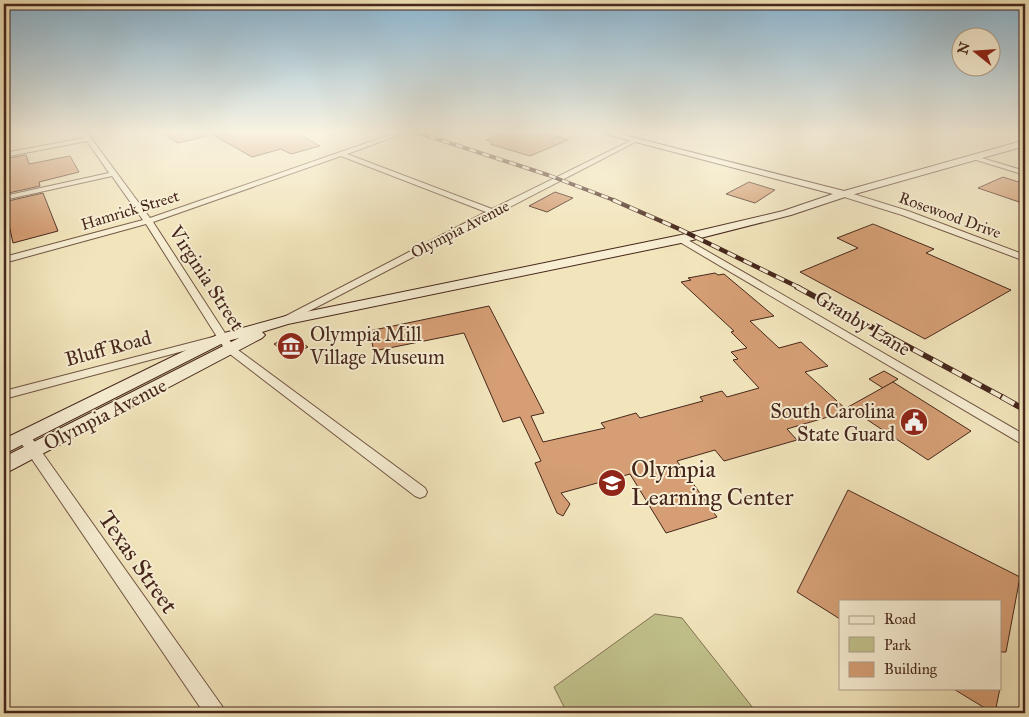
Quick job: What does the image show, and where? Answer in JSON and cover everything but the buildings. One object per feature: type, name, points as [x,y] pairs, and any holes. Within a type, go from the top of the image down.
[{"type":"main road","name":"Rosewood Drive","points":[[735,165],[844,194]]},
{"type":"main road","points":[[286,320],[681,239],[787,213],[844,194],[949,165]]},
{"type":"main road","points":[[784,178],[844,186],[882,184]]},
{"type":"main road","name":"Olympia Avenue","points":[[4,466],[28,444],[148,375],[286,320]]},
{"type":"main road","name":"Olympia Avenue","points":[[4,446],[28,444],[226,343]]},
{"type":"street","name":"Virginia Street","points":[[106,165],[148,222],[226,343],[420,492]]},
{"type":"street","name":"Hamrick Street","points":[[4,260],[148,222],[309,165]]},
{"type":"street","points":[[372,165],[492,212]]},
{"type":"street","name":"Olympia Avenue","points":[[286,320],[585,165]]},
{"type":"street","points":[[1000,165],[1025,173]]},
{"type":"street","points":[[4,198],[112,174]]},
{"type":"street","name":"Rosewood Drive","points":[[844,194],[905,213],[1025,258]]},
{"type":"street","name":"Granby Lane","points":[[681,239],[1025,441]]},
{"type":"street","name":"Bluff Road","points":[[4,395],[140,359],[226,343]]},
{"type":"street","points":[[140,359],[148,375]]},
{"type":"street","name":"Texas Street","points":[[28,444],[214,713]]},
{"type":"green space","points":[[655,614],[682,618],[757,713],[567,713],[554,687]]},
{"type":"railway","points":[[519,165],[616,201]]},
{"type":"railway","points":[[613,200],[677,228],[800,288]]},
{"type":"railway","points":[[797,287],[1004,398]]},
{"type":"railway","points":[[1002,397],[1025,410]]},
{"type":"place","name":"Olympia Mill Village Museum","points":[[291,346]]},
{"type":"place","name":"South Carolina State Guard","points":[[914,422]]},
{"type":"place","name":"Olympia Learning Center","points":[[612,483]]}]
